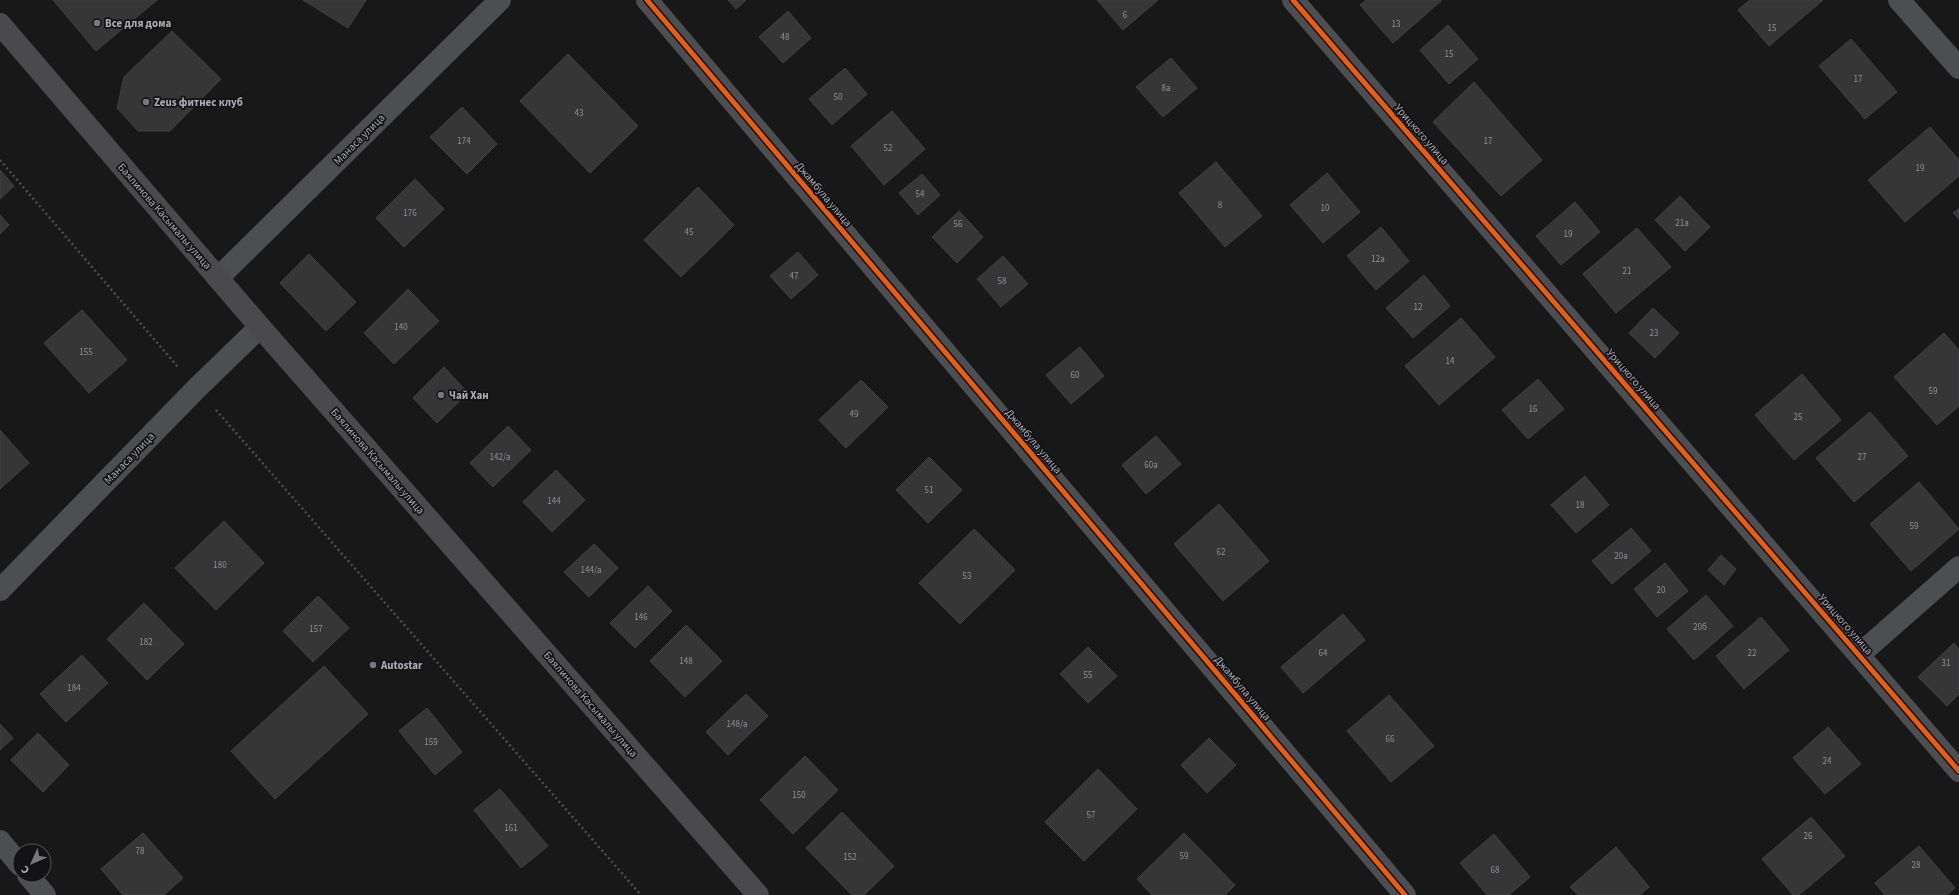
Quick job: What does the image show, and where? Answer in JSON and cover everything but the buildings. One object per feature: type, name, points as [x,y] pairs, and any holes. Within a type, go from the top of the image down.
[{"type":"main road","name":"Баялинова Касымалы улица","points":[[0,24],[260,327],[758,895]]},
{"type":"street","name":"Манаса улица","points":[[218,278],[500,0]]},
{"type":"street","name":"Джамбула улица","points":[[647,0],[1405,895]]},
{"type":"street","name":"Урицкого улица","points":[[1293,0],[1860,654],[1959,771]]},
{"type":"street","points":[[1899,0],[1959,68]]},
{"type":"street","name":"Манаса улица","points":[[0,590],[197,388],[260,327]]},
{"type":"street","points":[[1860,654],[1959,567]]},
{"type":"street","points":[[0,841],[12,855]]},
{"type":"street","points":[[34,883],[44,895]]},
{"type":"path","points":[[0,160],[197,388],[641,895]]},
{"type":"cycle path","points":[[647,0],[1405,895]]},
{"type":"cycle path","points":[[1293,0],[1959,771]]},
{"type":"place","name":"Все для дома","points":[[97,23]]},
{"type":"place","name":"Zeus фитнес клуб","points":[[146,102]]},
{"type":"place","name":"Чай Хан","points":[[441,395]]},
{"type":"place","name":"Autostar","points":[[373,665]]}]
